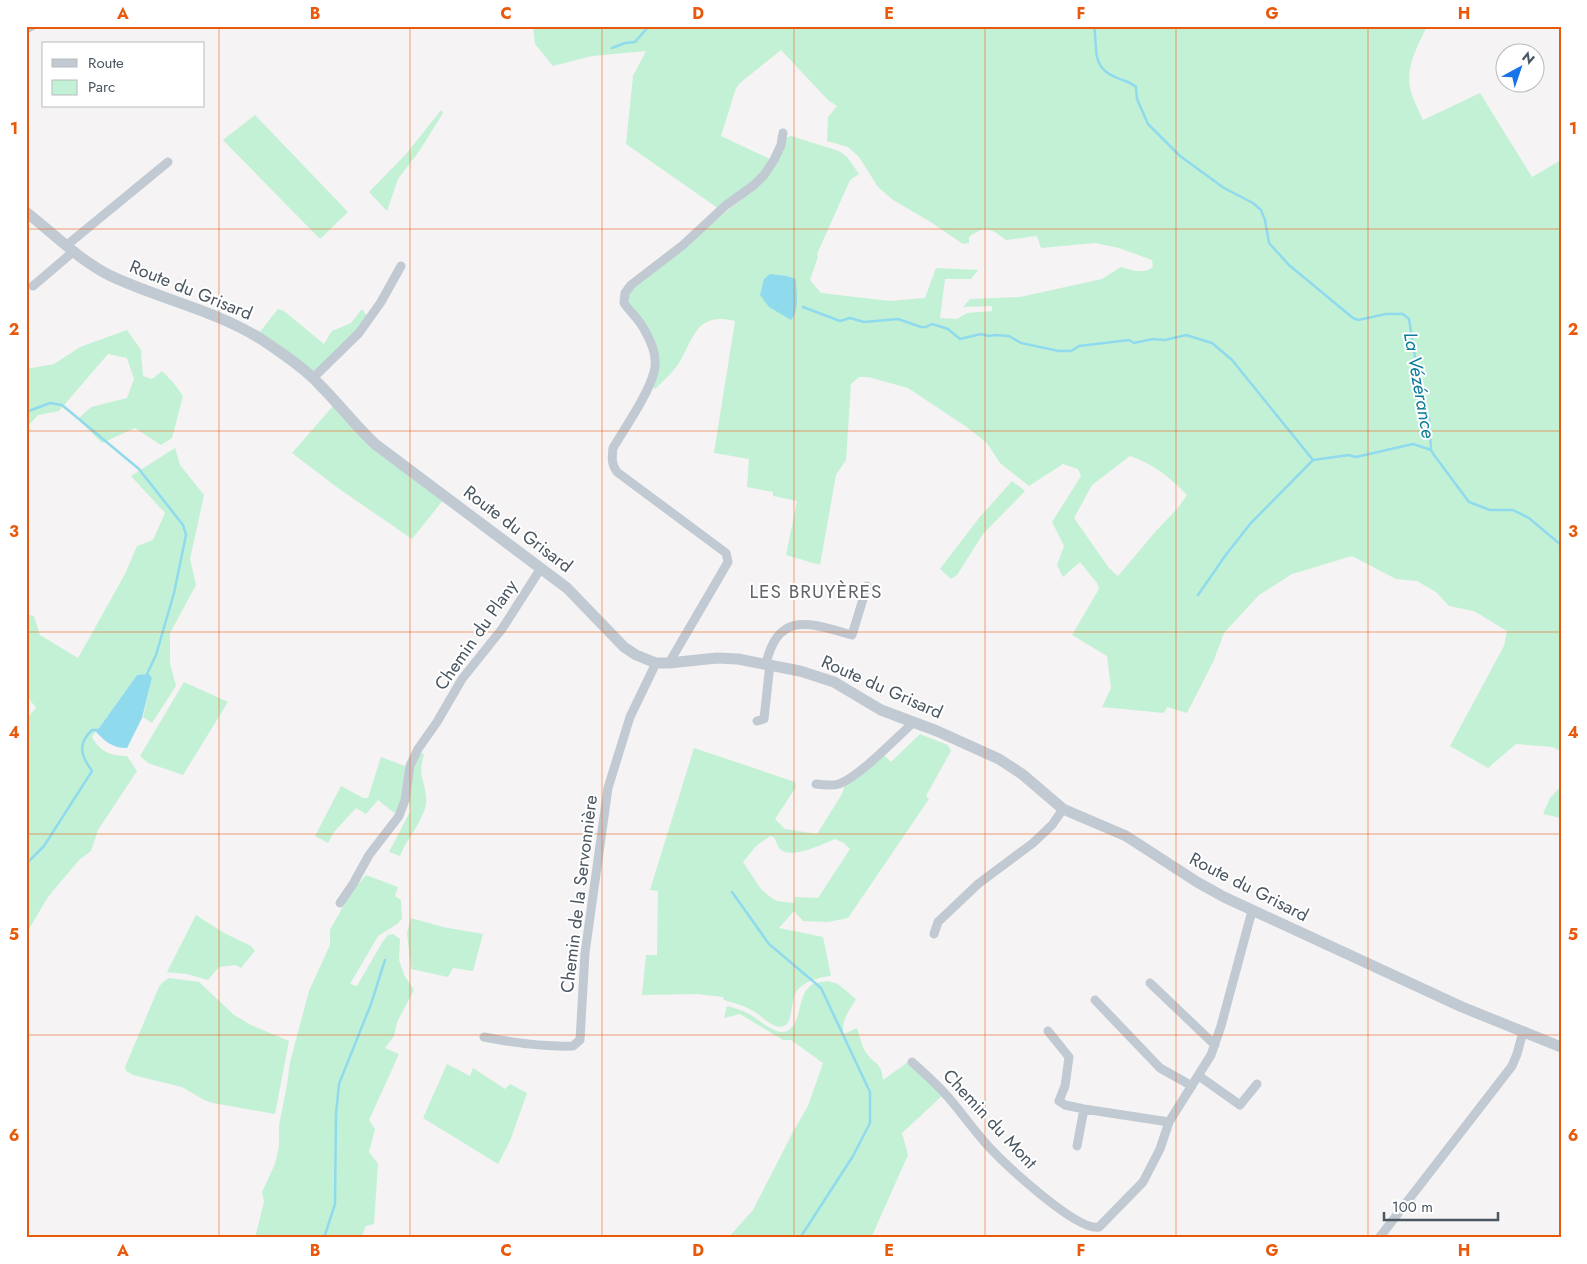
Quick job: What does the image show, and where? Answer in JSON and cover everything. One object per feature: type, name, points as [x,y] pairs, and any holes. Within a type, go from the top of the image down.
[{"type":"street","points":[[26,29],[32,26]]},
{"type":"street","points":[[669,663],[728,562],[726,553],[617,472],[613,466],[613,448],[647,390],[654,371],[655,356],[653,347],[641,324],[624,303],[625,292],[764,175],[781,145],[782,133]]},
{"type":"street","points":[[33,286],[71,248],[168,162]]},
{"type":"street","name":"Route du Grisard","points":[[26,212],[71,248],[110,275],[220,317],[280,353],[313,378],[375,444],[577,597],[624,647],[636,655],[656,662],[669,663],[728,658],[800,671],[834,682],[881,710],[956,739],[1011,766],[1064,809],[1126,836],[1196,882],[1252,911],[1448,1000],[1561,1047]]},
{"type":"street","points":[[313,378],[359,333],[381,302],[401,266]]},
{"type":"street","name":"Chemin du Plany","points":[[340,903],[369,855],[399,816],[405,800],[410,766],[418,749],[437,722],[462,679],[498,635],[541,568]]},
{"type":"street","points":[[757,721],[764,719],[769,652],[776,637],[782,631],[795,624],[810,624],[852,635],[867,586]]},
{"type":"street","name":"Chemin de la Servonnière","points":[[484,1037],[526,1045],[556,1046],[572,1046],[580,1040],[586,953],[608,788],[630,717],[656,662]]},
{"type":"street","points":[[816,784],[834,785],[845,781],[914,722]]},
{"type":"street","points":[[934,934],[938,922],[978,884],[1032,843],[1052,825],[1064,809]]},
{"type":"street","name":"Chemin du Mont","points":[[912,1062],[948,1097],[977,1133],[1004,1162],[1058,1208],[1081,1223],[1099,1227],[1106,1222],[1143,1182],[1160,1149],[1169,1122],[1199,1076],[1216,1045],[1252,911]]},
{"type":"street","points":[[1150,983],[1216,1045]]},
{"type":"street","points":[[1095,1000],[1160,1068],[1192,1086]]},
{"type":"street","points":[[1048,1031],[1069,1057],[1065,1086],[1059,1101],[1065,1105],[1169,1122]]},
{"type":"street","points":[[1379,1238],[1512,1066],[1516,1060],[1523,1032]]},
{"type":"street","points":[[1199,1076],[1240,1106],[1257,1084]]},
{"type":"street","points":[[1077,1146],[1084,1108]]},
{"type":"green space","points":[[533,26],[1427,26],[1412,59],[1409,77],[1412,95],[1423,120],[1480,93],[1532,177],[1561,160],[1561,751],[1552,747],[1516,744],[1488,768],[1450,746],[1504,646],[1507,631],[1474,611],[1449,606],[1436,592],[1417,581],[1396,579],[1352,556],[1292,574],[1259,595],[1224,633],[1214,660],[1187,713],[1167,707],[1164,713],[1102,707],[1111,688],[1107,656],[1072,635],[1099,589],[1097,583],[1080,562],[1063,577],[1057,565],[1064,546],[1052,522],[1081,476],[1078,469],[1063,464],[1029,486],[1000,463],[987,443],[968,428],[908,388],[868,377],[859,377],[851,384],[846,460],[836,475],[820,565],[786,555],[797,501],[773,496],[773,492],[747,487],[749,459],[714,453],[735,321],[721,319],[711,320],[703,324],[692,338],[677,366],[655,389],[653,386],[660,360],[655,345],[627,300],[633,286],[760,185],[786,138],[791,136],[839,151],[847,157],[859,174],[850,180],[817,254],[818,257],[810,280],[821,293],[890,301],[925,298],[936,268],[978,270],[971,279],[945,279],[940,318],[957,319],[967,313],[992,311],[992,306],[963,307],[970,299],[1020,297],[1102,279],[1121,267],[1145,271],[1153,267],[1152,260],[1119,248],[1095,243],[1041,248],[1037,236],[1006,240],[988,230],[975,233],[969,237],[969,243],[963,244],[893,200],[878,187],[859,157],[848,147],[827,141],[828,117],[837,106],[828,100],[781,50],[736,88],[721,136],[772,160],[761,175],[719,209],[626,144],[633,76],[646,51],[592,56],[553,66],[535,44]],"holes":[[[1130,456],[1161,472],[1187,495],[1118,576],[1109,568],[1074,518],[1092,485]]]},
{"type":"green space","points":[[441,110],[443,113],[420,150],[398,179],[387,211],[369,192],[407,153]]},
{"type":"green space","points":[[255,115],[348,212],[320,239],[223,140]]},
{"type":"green space","points":[[278,309],[284,311],[324,344],[332,331],[351,323],[362,309],[368,317],[338,351],[312,373],[259,333]]},
{"type":"green space","points":[[127,330],[141,350],[143,376],[152,379],[162,371],[183,396],[172,438],[161,445],[135,428],[102,443],[78,419],[91,407],[127,398],[134,379],[127,358],[108,354],[59,411],[38,415],[26,428],[26,369],[54,364],[80,347]]},
{"type":"green space","points":[[333,406],[371,444],[444,499],[412,539],[338,488],[292,453]]},
{"type":"green space","points":[[175,448],[180,465],[204,495],[190,559],[196,585],[170,633],[170,663],[176,686],[152,723],[143,717],[152,678],[137,675],[92,737],[102,750],[116,755],[127,756],[137,771],[98,830],[91,851],[79,860],[48,897],[26,934],[26,719],[36,708],[26,694],[26,617],[34,616],[40,635],[78,658],[125,574],[137,546],[153,540],[165,513],[131,476]]},
{"type":"green space","points":[[1012,481],[1025,491],[983,534],[957,575],[951,579],[940,569],[979,518]]},
{"type":"green space","points":[[184,682],[228,702],[183,775],[148,763],[140,756]]},
{"type":"green space","points":[[920,734],[948,745],[951,751],[926,796],[929,799],[848,918],[828,922],[803,921],[794,911],[779,928],[823,937],[831,976],[811,981],[801,986],[793,998],[789,1021],[786,1025],[782,1027],[773,1025],[750,1009],[724,1000],[723,997],[696,994],[642,995],[646,955],[657,955],[658,891],[650,890],[694,748],[795,782],[796,787],[775,819],[785,829],[817,834],[842,794],[845,785],[883,754],[891,762]],"holes":[[[770,836],[774,837],[779,848],[784,852],[791,853],[806,850],[835,839],[844,843],[850,849],[818,898],[795,897],[794,903],[777,901],[761,889],[743,862],[756,846]]]},
{"type":"green space","points":[[421,753],[424,754],[421,771],[426,793],[426,804],[421,818],[400,856],[389,852],[411,810],[409,789],[415,766]]},
{"type":"green space","points":[[381,757],[407,767],[404,795],[397,815],[378,800],[366,814],[356,808],[334,832],[328,843],[315,836],[341,786],[363,798],[368,798]]},
{"type":"green space","points":[[1561,786],[1561,818],[1543,814],[1550,798]]},
{"type":"green space","points":[[366,875],[398,887],[395,896],[401,900],[402,919],[378,936],[350,984],[357,986],[383,941],[388,935],[393,934],[400,939],[399,960],[404,975],[414,990],[397,1022],[394,1036],[385,1048],[399,1054],[369,1120],[375,1129],[369,1152],[378,1164],[374,1224],[366,1226],[361,1238],[255,1238],[264,1202],[262,1192],[275,1164],[279,1146],[279,1125],[290,1062],[309,991],[330,945],[330,930],[350,894]]},
{"type":"green space","points":[[196,915],[224,933],[251,946],[255,951],[241,968],[236,965],[219,967],[208,980],[187,974],[167,972]]},
{"type":"green space","points":[[411,918],[443,927],[483,934],[473,971],[453,968],[448,977],[411,969],[407,933]]},
{"type":"green space","points":[[169,978],[199,982],[234,1015],[251,1025],[289,1041],[275,1114],[213,1103],[182,1087],[133,1075],[126,1071],[125,1067],[159,987]]},
{"type":"green space","points":[[828,981],[838,984],[856,999],[844,1020],[844,1034],[857,1028],[864,1049],[879,1067],[883,1080],[908,1062],[943,1095],[902,1133],[908,1155],[871,1238],[728,1238],[753,1210],[808,1106],[823,1063],[791,1040],[783,1040],[740,1014],[724,1018],[727,1006],[753,1016],[772,1029],[782,1032],[787,1031],[796,1022],[807,989],[815,983]]},
{"type":"green space","points":[[447,1064],[470,1076],[473,1068],[505,1089],[510,1084],[527,1093],[510,1141],[498,1164],[423,1118]]},
{"type":"water","points":[[770,274],[796,279],[797,306],[791,320],[769,307],[760,295],[764,279]]},
{"type":"water","points":[[149,674],[152,678],[142,718],[127,748],[110,744],[96,732],[137,675]]},
{"type":"waterway","points":[[612,48],[625,43],[635,42],[649,26]]},
{"type":"waterway","name":"La Vézérance","points":[[1094,26],[1098,62],[1107,73],[1136,87],[1137,99],[1148,124],[1180,156],[1224,188],[1253,203],[1261,210],[1265,220],[1269,243],[1289,265],[1353,318],[1358,320],[1386,314],[1403,314],[1409,319],[1419,383],[1429,418],[1431,450],[1469,502],[1490,510],[1513,510],[1529,518],[1561,545]]},
{"type":"waterway","points":[[803,307],[840,321],[850,318],[864,322],[898,319],[921,327],[932,324],[948,329],[960,339],[981,334],[1009,336],[1021,343],[1059,351],[1071,351],[1079,346],[1129,340],[1134,343],[1153,339],[1165,340],[1186,335],[1212,343],[1232,360],[1313,460],[1349,455],[1356,457],[1413,444],[1431,450]]},
{"type":"waterway","points":[[26,412],[50,403],[62,405],[139,469],[183,525],[186,535],[174,593],[156,655],[146,676]]},
{"type":"waterway","points":[[1198,595],[1250,524],[1313,460]]},
{"type":"waterway","points":[[26,864],[44,846],[92,771],[85,760],[82,750],[87,735],[92,730],[100,730]]},
{"type":"waterway","points":[[732,892],[769,944],[821,988],[870,1092],[870,1123],[853,1156],[800,1238]]},
{"type":"waterway","points":[[324,1238],[335,1204],[336,1114],[339,1084],[371,1004],[385,960]]},
{"type":"district","name":"LES BRUYÈRES","points":[[816,591]]}]
